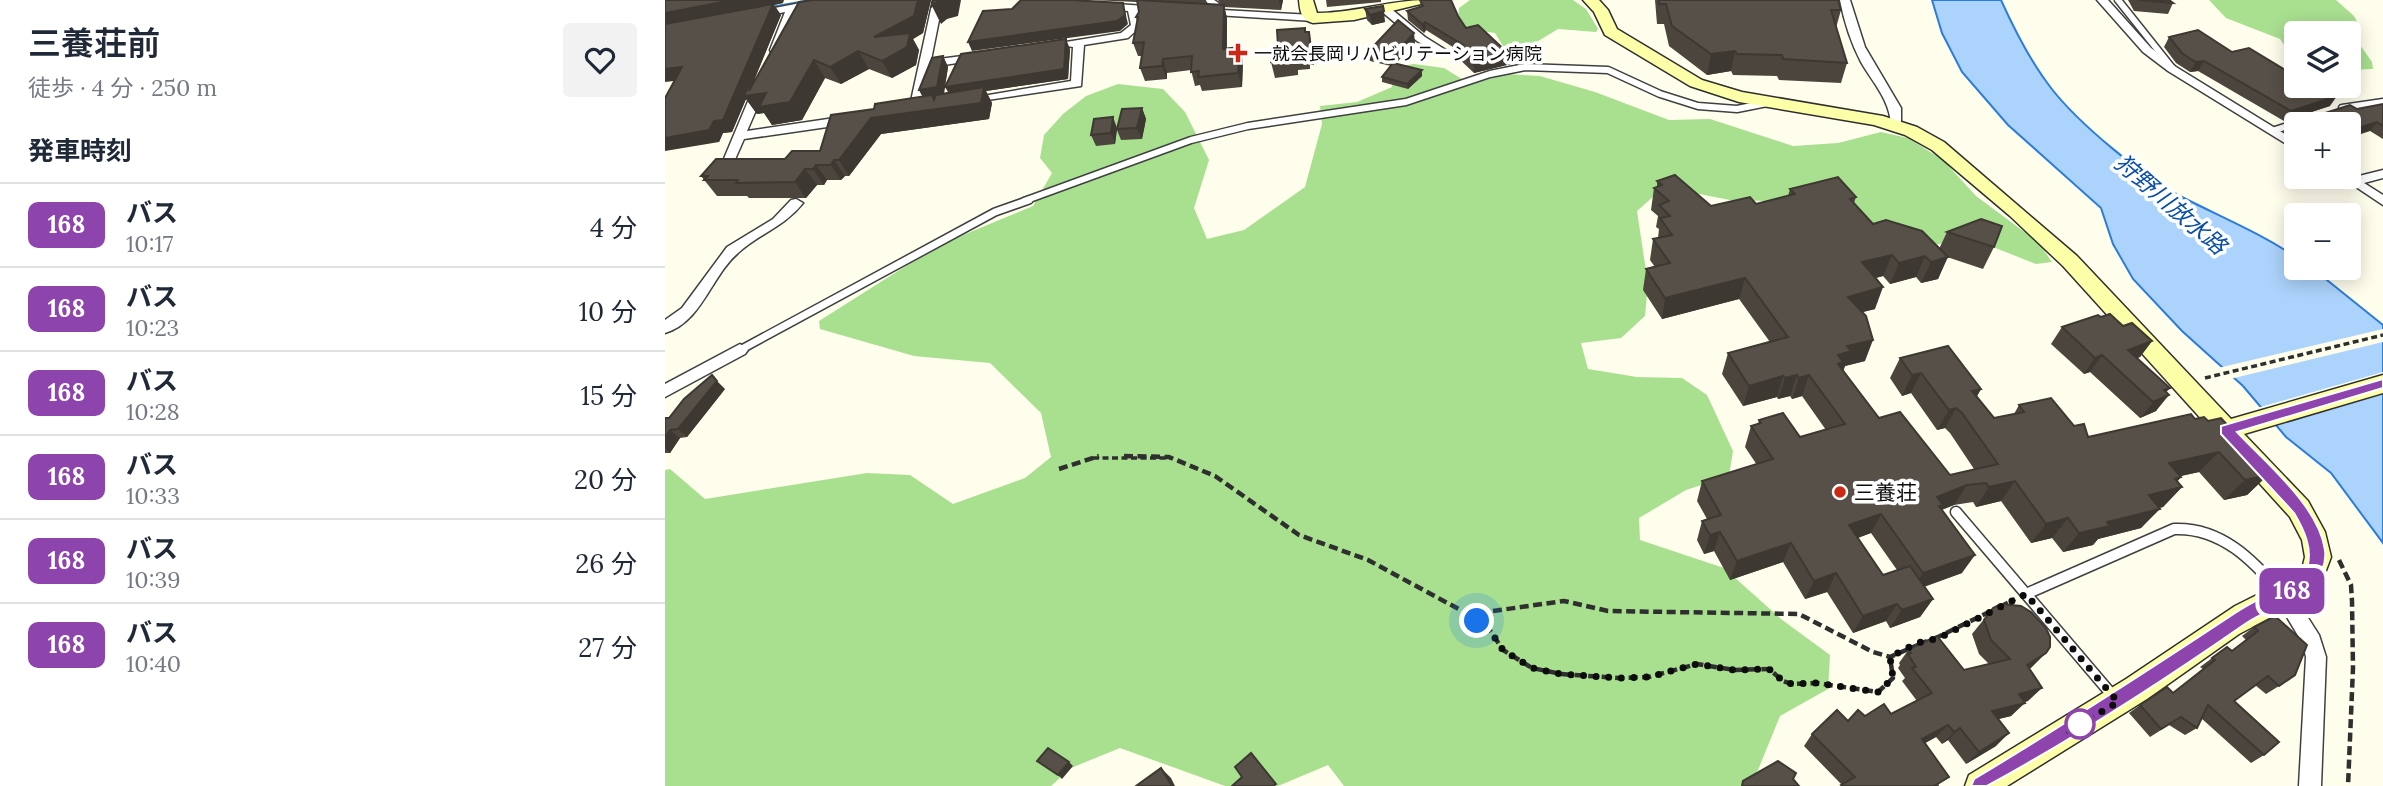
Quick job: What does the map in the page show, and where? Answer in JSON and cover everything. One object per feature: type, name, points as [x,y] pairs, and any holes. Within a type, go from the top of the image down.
[{"type":"street","points":[[744,17],[832,0]]},
{"type":"street","points":[[915,110],[938,0]]},
{"type":"street","points":[[1306,0],[1308,13],[1313,18]]},
{"type":"street","points":[[1188,11],[1339,18],[1378,7],[1420,0]]},
{"type":"street","points":[[1590,0],[1601,10],[1610,32],[1696,83],[1739,97],[1896,125],[1923,136],[1938,146],[2026,220],[2093,285],[2299,509],[2314,535],[2318,550],[2313,572],[2284,597],[2245,615],[2118,702],[1980,786]]},
{"type":"street","points":[[1845,0],[1849,19],[1865,59],[1896,110],[1896,125]]},
{"type":"street","points":[[2102,0],[2147,50],[2173,70],[2284,138]]},
{"type":"street","points":[[1091,5],[1174,11]]},
{"type":"street","points":[[729,161],[792,7]]},
{"type":"street","points":[[1378,7],[1421,40],[1444,52]]},
{"type":"street","points":[[1054,46],[1129,34],[1136,26],[1133,9]]},
{"type":"street","points":[[956,103],[1077,84],[1079,42]]},
{"type":"street","points":[[925,64],[990,55]]},
{"type":"street","points":[[902,112],[929,108]]},
{"type":"street","points":[[740,136],[861,118]]},
{"type":"street","points":[[2361,177],[2383,174]]},
{"type":"street","points":[[2361,186],[2383,201]]},
{"type":"street","points":[[665,328],[687,312],[732,250],[778,222],[796,203]]},
{"type":"street","points":[[665,391],[740,350]]},
{"type":"street","points":[[2226,430],[2383,384]]},
{"type":"street","points":[[2284,597],[2312,641],[2316,657],[2310,786]]},
{"type":"lane","points":[[1209,0],[1216,5],[1216,13]]},
{"type":"lane","points":[[2118,0],[2173,70]]},
{"type":"lane","points":[[740,350],[995,212],[1191,140],[1237,129],[1406,102],[1490,74],[1525,67],[1608,70],[1660,94],[1698,106],[1737,109],[1770,103]]},
{"type":"lane","points":[[2335,110],[2383,102]]},
{"type":"lane","points":[[2272,131],[2284,127]]},
{"type":"lane","points":[[1956,512],[2118,702]]},
{"type":"lane","points":[[2026,594],[2174,529],[2187,526],[2204,529],[2245,556],[2265,573],[2284,597]]},
{"type":"path","points":[[2199,380],[2383,335]]},
{"type":"path","points":[[1059,469],[1100,456],[1169,457],[1215,476],[1300,535],[1368,560],[1466,613],[1489,629],[1503,650],[1532,668],[1561,674],[1618,678],[1649,677],[1697,664],[1734,670],[1769,669],[1783,681],[1792,684],[1816,683],[1878,692],[1893,678],[1890,657]]},
{"type":"path","points":[[2335,553],[2351,585],[2353,668],[2348,786]]},
{"type":"path","points":[[1493,611],[1552,601],[1608,611],[1799,614],[1873,652],[1890,657],[1917,643],[1939,638],[2026,594]]},
{"type":"green space","points":[[1470,0],[1573,0],[1586,9],[1598,29],[1596,32],[1558,29],[1525,49],[1503,46],[1495,33],[1462,28],[1458,19],[1459,8]]},
{"type":"green space","points":[[2209,0],[2336,0],[2357,21],[2284,21],[2284,45],[2280,39],[2226,18]]},
{"type":"green space","points":[[2361,46],[2372,62],[2373,69],[2361,70]]},
{"type":"green space","points":[[1414,64],[1444,68],[1470,84],[1508,74],[1540,76],[1595,92],[1669,120],[1710,119],[1793,146],[1838,143],[1881,132],[1908,138],[1943,160],[1976,196],[2038,242],[2052,262],[2036,264],[1970,238],[1924,247],[1767,201],[1730,200],[1689,192],[1655,195],[1637,211],[1648,284],[1645,316],[1621,338],[1581,343],[1588,369],[1637,377],[1682,378],[1707,395],[1733,451],[1729,476],[1686,490],[1639,518],[1640,540],[1724,568],[1781,619],[1830,655],[1828,689],[1780,716],[1758,770],[1747,786],[1344,786],[1328,765],[1278,786],[1225,786],[1120,748],[1071,768],[1051,786],[665,786],[665,470],[670,469],[705,499],[867,473],[910,475],[953,504],[1025,478],[1051,457],[1041,413],[990,363],[914,356],[820,329],[819,321],[939,245],[1033,206],[1052,173],[1040,158],[1044,135],[1063,114],[1086,96],[1118,84],[1163,89],[1185,112],[1209,160],[1194,208],[1207,239],[1244,230],[1305,187],[1322,124],[1320,106],[1357,102],[1392,87],[1393,67]]},
{"type":"water","name":"狩野川放水路","points":[[1932,0],[2001,0],[2023,45],[2051,88],[2112,148],[2166,188],[2284,249],[2284,280],[2327,280],[2383,325],[2383,543],[2331,473],[2286,437],[2243,386],[2182,331],[2133,279],[2113,244],[2101,208],[2008,125],[1962,72],[1942,33]]},
{"type":"pier","points":[[2383,329],[2383,342],[2230,379],[2218,368]]},
{"type":"pier","points":[[2383,372],[2383,394],[2273,426],[2257,408]]},
{"type":"building","points":[[665,0],[733,0],[665,13]]},
{"type":"building","points":[[918,0],[914,16],[874,37],[910,33],[907,47],[882,61],[858,51],[830,67],[814,60],[790,102],[759,107],[766,93],[744,96],[753,75],[749,91],[799,2]]},
{"type":"building","points":[[1021,0],[1123,3],[1125,15],[1117,21],[968,42],[983,11],[1012,9]]},
{"type":"building","points":[[1137,0],[1224,5],[1223,49],[1240,47],[1238,73],[1198,77],[1199,71],[1191,72],[1192,56],[1163,59],[1162,66],[1140,68],[1144,42],[1133,43],[1139,12]]},
{"type":"building","points":[[1420,0],[1451,0],[1466,28],[1478,25],[1511,56],[1474,65],[1456,47],[1463,45],[1425,22],[1423,25],[1407,11],[1423,6]]},
{"type":"building","points":[[1659,0],[1838,0],[1841,10],[1831,10],[1847,63],[1783,59],[1782,55],[1737,54],[1735,51],[1711,54],[1672,26],[1666,4],[1659,4]]},
{"type":"building","points":[[2139,0],[2169,0],[2173,3]]},
{"type":"building","points":[[773,4],[723,120],[714,121],[709,130],[665,138],[665,98],[682,67],[665,69],[665,24]]},
{"type":"building","points":[[1383,6],[1384,11],[1370,15],[1365,9]]},
{"type":"building","points":[[1398,20],[1414,33],[1392,57],[1368,52]]},
{"type":"building","points":[[1305,28],[1305,32],[1309,32],[1311,49],[1307,49],[1307,53],[1295,54],[1295,59],[1271,62],[1271,47],[1278,46],[1277,30]]},
{"type":"building","points":[[2198,30],[2232,52],[2249,48],[2284,69],[2284,98],[2331,98],[2291,111],[2204,61],[2192,60],[2182,53],[2169,37]]},
{"type":"building","points":[[1066,39],[1064,69],[945,87],[961,54]]},
{"type":"building","points":[[943,56],[937,87],[919,90],[932,58]]},
{"type":"building","points":[[1393,63],[1422,70],[1407,84],[1382,77]]},
{"type":"building","points":[[984,87],[981,103],[871,118],[839,160],[834,160],[831,165],[816,165],[813,169],[805,169],[795,182],[736,183],[738,180],[704,180],[708,176],[701,176],[716,159],[785,159],[792,151],[820,151],[831,115],[874,109],[875,104],[932,95],[934,100],[936,95]]},
{"type":"building","points":[[2383,104],[2383,126],[2377,122],[2361,127],[2361,112],[2328,112],[2350,105],[2357,109]]},
{"type":"building","points":[[1142,108],[1137,128],[1117,129],[1122,109]]},
{"type":"building","points":[[1113,117],[1111,133],[1091,135],[1094,119]]},
{"type":"building","points":[[1675,175],[1711,206],[1750,197],[1756,204],[1795,194],[1790,189],[1838,177],[1856,197],[1850,199],[1873,224],[1886,220],[1922,231],[1948,257],[1931,262],[1925,256],[1899,263],[1892,255],[1862,262],[1883,287],[1848,297],[1866,316],[1873,340],[1847,346],[1851,351],[1838,355],[1843,362],[1838,364],[1879,418],[1900,412],[1950,475],[1998,464],[1962,413],[1956,408],[1949,410],[1921,373],[1912,375],[1900,358],[1948,346],[1981,389],[1972,391],[1994,418],[2024,412],[2019,405],[2051,398],[2074,426],[2084,424],[2088,437],[2191,414],[2195,419],[2204,417],[2208,421],[2221,418],[2266,466],[2261,467],[2268,475],[2245,480],[2219,452],[2169,463],[2181,477],[2175,479],[2182,487],[2149,495],[2160,509],[2107,522],[2110,526],[2079,533],[2068,518],[2046,524],[2015,481],[1989,487],[1986,483],[1967,485],[1937,497],[1943,505],[1939,506],[1975,555],[1923,573],[1881,514],[1849,525],[1883,575],[1910,566],[1933,599],[1902,610],[1897,604],[1863,616],[1836,573],[1814,581],[1791,543],[1737,561],[1720,532],[1710,535],[1702,521],[1721,515],[1702,481],[1773,459],[1751,426],[1761,423],[1759,420],[1783,413],[1800,437],[1845,424],[1809,375],[1799,378],[1797,375],[1785,378],[1783,376],[1749,386],[1728,353],[1788,337],[1745,278],[1665,298],[1646,269],[1670,263],[1653,239],[1672,235],[1660,218],[1670,216],[1659,205],[1669,201],[1654,188],[1662,185],[1657,181]]},
{"type":"building","points":[[1981,219],[2002,226],[1994,247],[1947,232]]},
{"type":"building","points":[[2110,314],[2123,326],[2132,323],[2152,341],[2128,350],[2170,388],[2164,390],[2169,395],[2153,402],[2102,355],[2095,358],[2062,327],[2098,315],[2101,317]]},
{"type":"building","points":[[712,375],[717,381],[678,429],[670,430],[665,438],[665,418],[669,418],[684,399]]},
{"type":"building","points":[[2001,604],[2021,606],[2031,612],[2046,628],[2050,637],[2050,647],[2046,653],[2027,665],[2042,688],[2019,694],[2025,703],[1992,711],[2009,733],[1979,752],[1960,728],[1954,732],[1948,725],[1922,739],[1949,777],[1934,786],[1842,786],[1855,777],[1812,734],[1837,710],[1848,721],[1858,710],[1865,716],[1884,704],[1891,714],[1932,693],[1912,668],[1916,667],[1908,654],[1911,653],[1909,649],[1937,636],[1964,670],[2010,659],[1991,640],[1984,620],[1993,608]]},
{"type":"building","points":[[2275,616],[2307,645],[2295,675],[2279,686],[2268,676],[2234,701],[2279,742],[2264,755],[2208,705],[2197,728],[2181,717],[2161,729],[2140,705],[2167,687],[2173,693],[2215,660],[2212,658],[2227,647],[2232,651],[2258,631],[2254,627]]},
{"type":"building","points":[[1048,748],[1069,762],[1058,775],[1037,761]]},
{"type":"building","points":[[1251,753],[1276,784],[1232,786],[1242,777],[1235,767]]},
{"type":"building","points":[[1778,761],[1796,773],[1793,779],[1799,786],[1742,786],[1743,781]]},
{"type":"building","points":[[1161,768],[1172,786],[1136,786]]},
{"type":"waterway","points":[[770,8],[815,0]]},
{"type":"bus line","name":"168","points":[[1980,786],[2124,698],[2245,615],[2284,597],[2304,582],[2317,562],[2318,550],[2309,523],[2226,430],[2383,384]]},
{"type":"place","name":"一就会長岡リハビリテーション病院","points":[[1238,53]]},
{"type":"place","name":"三養荘","points":[[1840,492]]},
{"type":"route","points":[[1477,621],[1489,629],[1503,650],[1532,668],[1561,674],[1649,677],[1697,664],[1734,670],[1769,669],[1783,681],[1792,684],[1816,683],[1878,692],[1893,678],[1890,657],[1917,643],[1939,638],[2026,594],[2118,702],[2069,731],[2080,724]]}]
